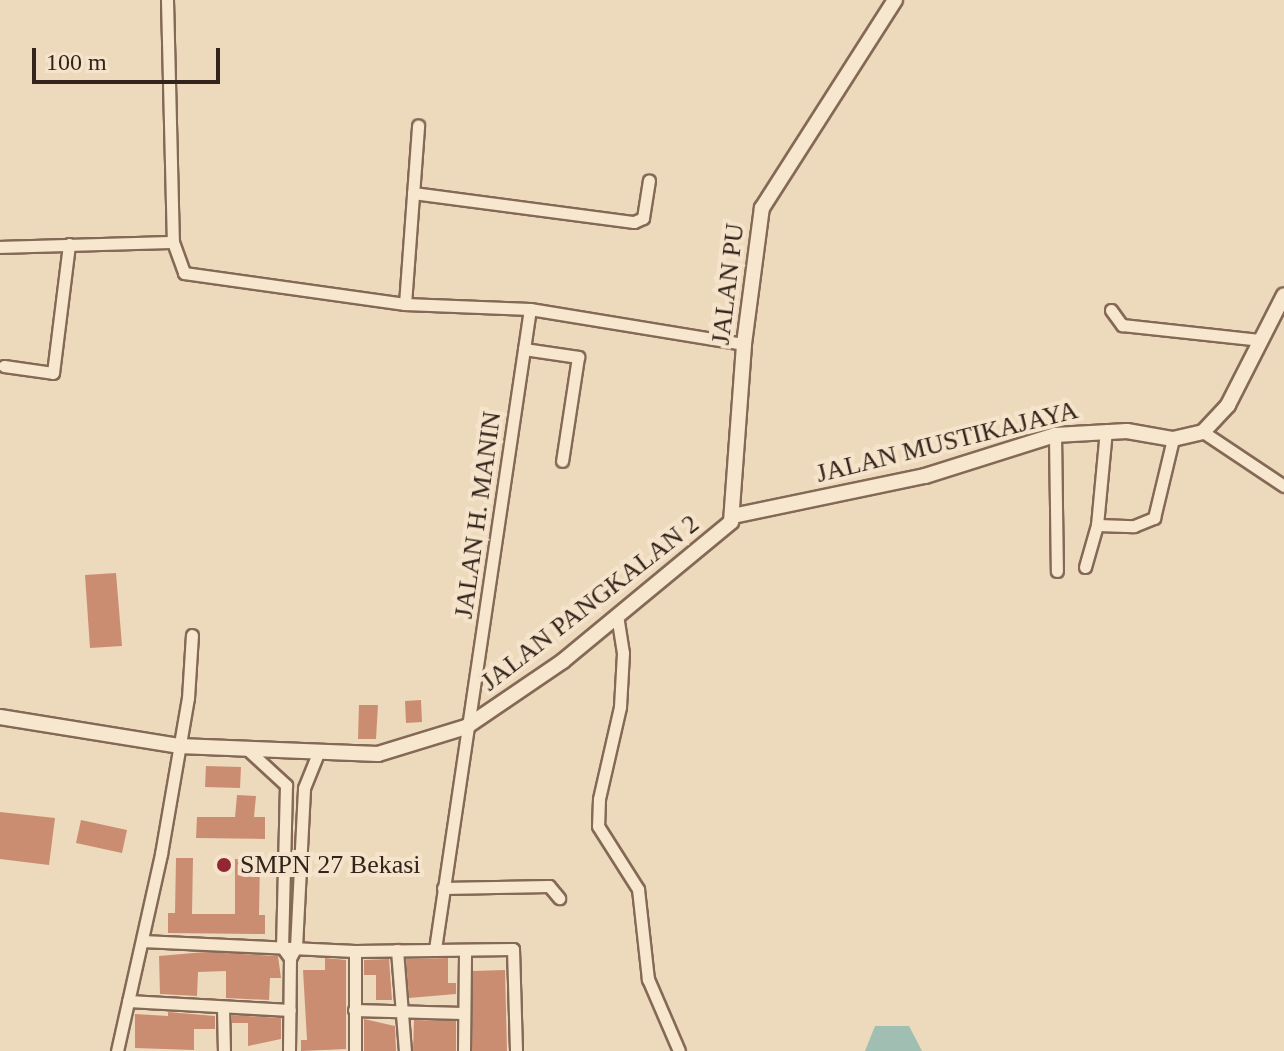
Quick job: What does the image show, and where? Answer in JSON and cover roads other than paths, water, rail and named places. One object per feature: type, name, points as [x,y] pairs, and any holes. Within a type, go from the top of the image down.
[{"type":"street","points":[[167,0],[173,242],[184,273],[405,304],[530,309],[744,344]]},
{"type":"street","name":"JALAN PU","points":[[733,516],[744,344],[762,208],[895,0]]},
{"type":"street","points":[[405,304],[418,125]]},
{"type":"street","points":[[413,193],[634,222],[643,218],[649,180]]},
{"type":"street","points":[[0,247],[173,242]]},
{"type":"street","points":[[4,366],[53,373],[69,244]]},
{"type":"street","points":[[1278,483],[1203,432],[1228,405],[1284,295]]},
{"type":"street","name":"JALAN H. MANIN","points":[[435,949],[530,309]]},
{"type":"street","points":[[1111,310],[1122,325],[1259,340]]},
{"type":"street","points":[[524,349],[578,357],[562,461]]},
{"type":"street","points":[[1085,567],[1097,525],[1106,430]]},
{"type":"street","name":"JALAN MUSTIKAJAYA","points":[[733,516],[925,476],[1055,435],[1106,430],[1173,439],[1203,432]]},
{"type":"street","points":[[1055,435],[1057,571]]},
{"type":"street","points":[[1097,525],[1134,526],[1154,518],[1173,439]]},
{"type":"street","name":"JALAN PANGKALAN 2","points":[[0,717],[179,746],[317,755],[378,754],[466,727],[563,661],[724,530],[733,516]]},
{"type":"street","points":[[617,615],[621,696],[599,799],[598,826],[638,889],[648,979],[679,1051]]},
{"type":"street","points":[[117,1051],[142,941],[179,746],[192,635]]},
{"type":"street","points":[[248,750],[286,789],[282,947]]},
{"type":"street","points":[[289,1051],[304,788],[317,755]]},
{"type":"street","points":[[286,789],[304,788]]},
{"type":"street","points":[[443,888],[549,886],[559,898]]},
{"type":"street","points":[[142,941],[282,947],[293,952],[435,949],[516,952],[516,1051]]},
{"type":"street","points":[[397,950],[405,1011],[405,1051]]},
{"type":"street","points":[[355,951],[355,1051]]},
{"type":"street","points":[[464,1051],[465,951]]},
{"type":"street","points":[[128,1001],[290,1010]]},
{"type":"street","points":[[223,1008],[224,1051]]},
{"type":"street","points":[[354,1010],[462,1013]]},
{"type":"place","name":"SMPN 27 Bekasi","points":[[224,865]]}]
